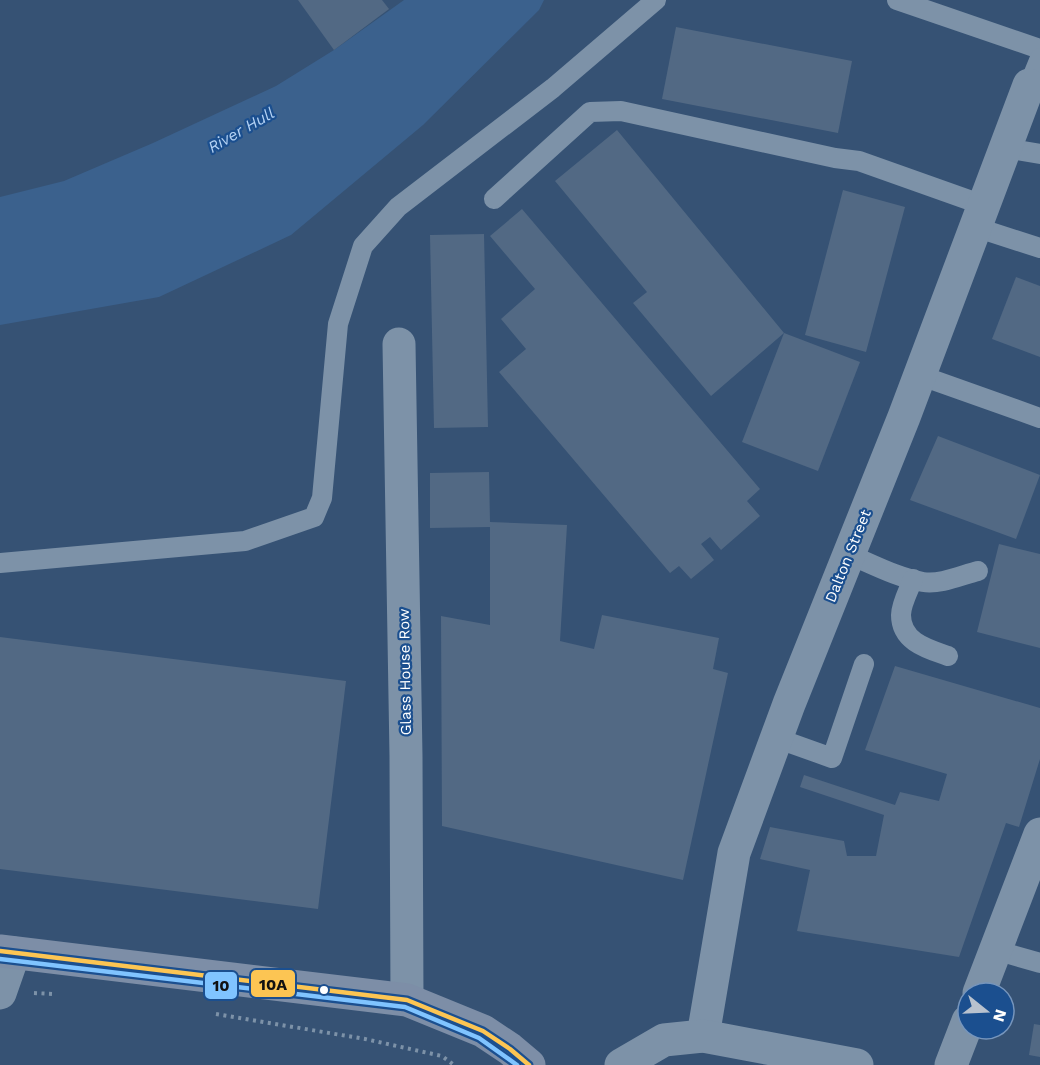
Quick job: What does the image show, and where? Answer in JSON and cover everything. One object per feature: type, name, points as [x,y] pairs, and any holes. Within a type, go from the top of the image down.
[{"type":"main road","points":[[7,952],[407,1000],[483,1031],[529,1065]]},
{"type":"street","name":"Dalton Street","points":[[703,1036],[734,853],[776,738],[919,375],[1035,71]]},
{"type":"street","name":"Glass House Row","points":[[399,344],[406,756],[407,1000]]},
{"type":"street","points":[[983,981],[1040,834]]},
{"type":"street","points":[[0,992],[7,952]]},
{"type":"street","points":[[621,1065],[664,1040],[703,1036],[857,1065]]},
{"type":"street","points":[[951,1065],[960,1041]]},
{"type":"lane","points":[[0,562],[244,542],[314,517],[322,498],[338,324],[363,246],[398,207],[553,88],[656,0]]},
{"type":"lane","points":[[897,0],[1040,49]]},
{"type":"lane","points":[[494,199],[590,112],[621,111],[835,158],[860,161],[979,216],[1040,248]]},
{"type":"lane","points":[[1005,148],[1040,154]]},
{"type":"lane","points":[[919,375],[1040,418]]},
{"type":"lane","points":[[848,554],[924,583],[978,571]]},
{"type":"lane","points":[[913,579],[901,614],[904,630],[918,645],[948,656]]},
{"type":"lane","points":[[776,738],[832,758],[864,664]]},
{"type":"lane","points":[[995,950],[1040,963]]},
{"type":"path","points":[[0,992],[59,995]]},
{"type":"path","points":[[212,1013],[442,1056],[454,1065]]},
{"type":"water","name":"River Hull","points":[[404,0],[544,0],[539,10],[423,125],[291,235],[159,297],[0,325],[0,197],[64,181],[276,86],[334,50]]},
{"type":"building","points":[[298,0],[382,0],[389,9],[334,50]]},
{"type":"building","points":[[676,27],[852,61],[838,133],[662,99]]},
{"type":"building","points":[[617,130],[784,333],[711,396],[633,303],[647,292],[555,181]]},
{"type":"building","points":[[843,190],[905,207],[866,352],[805,335]]},
{"type":"building","points":[[522,209],[760,489],[747,501],[760,516],[721,550],[710,537],[701,544],[714,560],[691,579],[679,566],[670,573],[499,372],[526,349],[501,319],[535,289],[490,236]]},
{"type":"building","points":[[484,234],[488,427],[434,428],[430,235]]},
{"type":"building","points":[[1016,277],[1040,286],[1040,357],[992,339]]},
{"type":"building","points":[[784,333],[860,362],[818,471],[742,442]]},
{"type":"building","points":[[938,436],[1040,475],[1016,539],[910,500]]},
{"type":"building","points":[[489,472],[490,522],[567,525],[560,641],[594,649],[602,615],[719,638],[713,669],[728,673],[683,880],[442,826],[441,616],[490,625],[490,527],[430,528],[430,473]]},
{"type":"building","points":[[999,544],[1040,554],[1040,648],[977,632]]},
{"type":"building","points":[[0,637],[346,681],[318,909],[0,869]]},
{"type":"building","points":[[895,666],[1040,708],[1040,759],[1019,827],[1006,823],[959,957],[797,931],[810,870],[760,859],[770,827],[844,841],[847,856],[876,856],[884,815],[800,787],[804,775],[895,805],[900,792],[939,801],[947,774],[865,750]]},
{"type":"building","points":[[1034,1024],[1040,1025],[1040,1057],[1029,1055]]},
{"type":"transit line","name":"10A","points":[[0,951],[407,1000],[483,1031],[529,1065]]},
{"type":"transit line","name":"10","points":[[0,959],[405,1007],[479,1038],[517,1065]]}]
